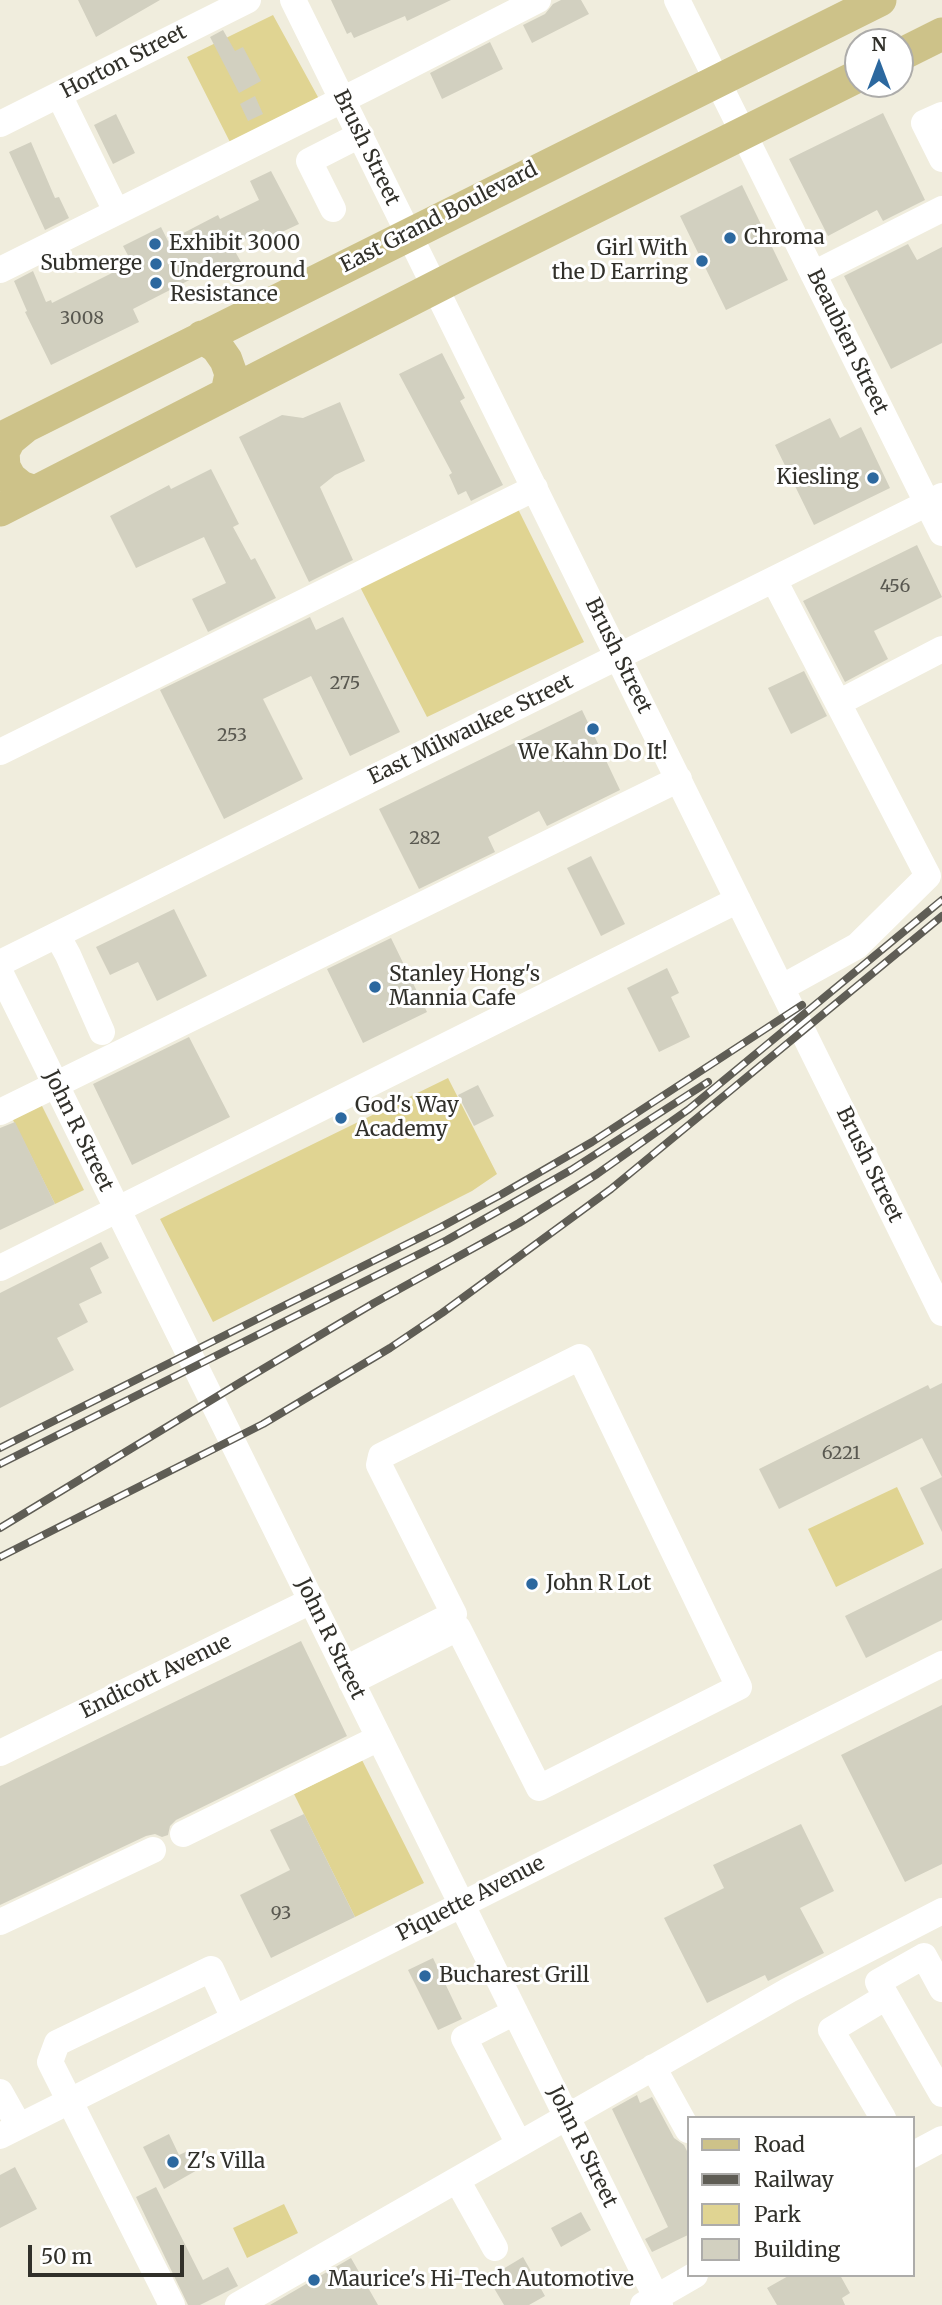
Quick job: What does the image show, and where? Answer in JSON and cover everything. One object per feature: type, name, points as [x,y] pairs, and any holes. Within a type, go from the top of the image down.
[{"type":"main road","name":"East Grand Boulevard","points":[[35,492],[10,478],[4,467],[3,452],[14,432],[880,0]]},
{"type":"main road","points":[[914,48],[942,34]]},
{"type":"main road","points":[[0,510],[435,287],[844,83]]},
{"type":"main road","points":[[202,337],[217,347],[226,360],[231,374],[228,393]]},
{"type":"street","name":"Horton Street","points":[[0,124],[248,0]]},
{"type":"street","name":"Brush Street","points":[[293,0],[942,1313]]},
{"type":"street","points":[[0,270],[538,0]]},
{"type":"street","name":"Beaubien Street","points":[[677,0],[813,274],[935,500],[942,533]]},
{"type":"street","points":[[59,94],[116,211]]},
{"type":"street","points":[[942,115],[925,123],[942,159]]},
{"type":"street","points":[[309,161],[360,135]]},
{"type":"street","points":[[296,137],[333,209]]},
{"type":"street","points":[[813,274],[942,209]]},
{"type":"street","points":[[0,752],[535,488]]},
{"type":"street","name":"East Milwaukee Street","points":[[0,963],[935,500]]},
{"type":"street","points":[[774,580],[928,876],[857,946],[781,988]]},
{"type":"street","points":[[838,703],[942,649]]},
{"type":"street","points":[[0,1112],[679,779]]},
{"type":"street","points":[[0,1268],[738,900]]},
{"type":"street","points":[[57,934],[102,1032]]},
{"type":"street","name":"John R Street","points":[[0,972],[567,2117],[653,2302]]},
{"type":"street","points":[[580,1357],[739,1687],[539,1788],[458,1628],[348,1675],[454,1614],[380,1465],[381,1456],[580,1357]]},
{"type":"street","name":"Endicott Avenue","points":[[0,1753],[311,1601]]},
{"type":"street","name":"Piquette Avenue","points":[[9,2131],[942,1664]]},
{"type":"street","points":[[183,1834],[379,1738]]},
{"type":"street","points":[[0,1922],[153,1850]]},
{"type":"street","points":[[238,2305],[789,1990],[942,1911]]},
{"type":"street","points":[[942,1989],[924,1956],[878,1982],[886,1997],[934,2060],[942,2094]]},
{"type":"street","points":[[172,2305],[50,2062],[57,2043],[211,1969],[234,2018]]},
{"type":"street","points":[[882,2116],[831,2030],[886,1997]]},
{"type":"street","points":[[515,2012],[464,2038],[519,2144]]},
{"type":"street","points":[[653,2067],[687,2128]]},
{"type":"street","points":[[0,2092],[9,2131]]},
{"type":"street","points":[[914,2154],[942,2139]]},
{"type":"street","points":[[457,2180],[495,2248]]},
{"type":"street","points":[[653,2302],[692,2277]]},
{"type":"green space","points":[[273,15],[324,108],[235,152],[187,57]]},
{"type":"green space","points":[[516,505],[584,642],[427,717],[358,583]]},
{"type":"green space","points":[[448,1078],[497,1174],[472,1191],[213,1322],[160,1219]]},
{"type":"green space","points":[[40,1102],[84,1190],[55,1204],[11,1116]]},
{"type":"green space","points":[[897,1487],[924,1544],[836,1587],[808,1529]]},
{"type":"green space","points":[[362,1760],[424,1883],[355,1917],[294,1794]]},
{"type":"green space","points":[[284,2204],[298,2233],[247,2258],[233,2228]]},
{"type":"building","points":[[78,0],[160,0],[96,37]]},
{"type":"building","points":[[331,0],[451,0],[407,21],[405,16],[354,38],[351,32],[347,34]]},
{"type":"building","points":[[561,0],[581,0],[589,14],[532,43],[523,25],[545,14],[553,4]]},
{"type":"building","points":[[223,30],[235,51],[243,47],[261,81],[239,93],[210,37]]},
{"type":"building","points":[[490,42],[503,69],[442,99],[430,73]]},
{"type":"building","points":[[255,96],[263,114],[248,121],[240,104]]},
{"type":"building","points":[[883,113],[925,200],[883,221],[877,210],[828,236],[789,159]]},
{"type":"building","points":[[116,114],[135,153],[113,164],[94,125]]},
{"type":"building","points":[[31,142],[55,198],[59,197],[69,218],[45,230],[9,152]]},
{"type":"building","points":[[271,171],[299,224],[269,238],[264,229],[232,246],[241,262],[207,280],[203,273],[133,309],[139,322],[51,365],[25,312],[27,311],[14,281],[33,271],[46,302],[51,300],[52,303],[132,263],[123,246],[161,227],[168,241],[218,215],[220,219],[259,200],[250,181]]},
{"type":"building","name":"Chroma","points":[[742,185],[788,280],[726,310],[680,216]]},
{"type":"building","points":[[908,244],[917,260],[942,247],[942,343],[891,369],[844,276]]},
{"type":"building","points":[[442,353],[465,398],[460,401],[503,485],[471,501],[466,491],[458,495],[449,475],[452,473],[399,374]]},
{"type":"building","points":[[340,402],[365,461],[335,475],[320,487],[353,560],[309,582],[239,437],[282,415],[303,418]]},
{"type":"building","points":[[830,418],[840,438],[861,427],[890,488],[814,525],[775,445]]},
{"type":"building","points":[[211,469],[239,524],[233,527],[251,560],[255,558],[276,598],[208,632],[192,599],[226,583],[204,537],[136,568],[110,516],[169,485],[171,489]]},
{"type":"building","points":[[917,545],[942,597],[874,631],[888,659],[845,682],[803,601]]},
{"type":"building","points":[[310,617],[316,630],[343,617],[400,732],[350,756],[311,676],[263,699],[303,779],[224,819],[160,690]]},
{"type":"building","points":[[804,671],[827,716],[791,734],[768,688]]},
{"type":"building","points":[[582,710],[620,790],[547,826],[539,811],[488,837],[495,852],[419,889],[379,809]]},
{"type":"building","points":[[591,856],[625,924],[601,936],[567,868]]},
{"type":"building","points":[[174,909],[207,976],[157,1001],[138,962],[110,975],[96,947]]},
{"type":"building","name":"Stanley Hong's Mannia Cafe","points":[[391,938],[427,1012],[363,1043],[327,969]]},
{"type":"building","points":[[667,968],[679,993],[671,997],[690,1037],[659,1052],[627,988]]},
{"type":"building","points":[[189,1037],[230,1117],[132,1165],[93,1084]]},
{"type":"building","points":[[478,1085],[494,1116],[474,1126],[458,1095]]},
{"type":"building","points":[[15,1122],[55,1204],[0,1230],[0,1128]]},
{"type":"building","points":[[101,1242],[109,1258],[90,1268],[102,1293],[79,1304],[88,1322],[57,1338],[74,1370],[0,1408],[0,1293]]},
{"type":"building","points":[[942,1383],[942,1477],[922,1438],[779,1509],[759,1469],[928,1385],[930,1389]]},
{"type":"building","points":[[942,1477],[942,1532],[920,1488]]},
{"type":"building","points":[[942,1568],[942,1620],[866,1658],[845,1616]]},
{"type":"building","points":[[301,1641],[347,1736],[176,1820],[170,1826],[168,1835],[146,1836],[0,1905],[0,1786]]},
{"type":"building","points":[[942,1705],[942,1864],[905,1882],[841,1755]]},
{"type":"building","points":[[304,1814],[355,1917],[271,1958],[240,1895],[290,1870],[270,1830]]},
{"type":"building","points":[[801,1824],[834,1891],[800,1908],[824,1953],[768,1981],[765,1975],[707,2003],[664,1918],[724,1888],[713,1865]]},
{"type":"building","points":[[433,1958],[462,2019],[438,2030],[408,1970]]},
{"type":"building","points":[[637,2095],[640,2103],[652,2097],[674,2138],[684,2145],[687,2151],[687,2235],[652,2252],[645,2239],[668,2227],[612,2109]]},
{"type":"building","name":"Z's Villa","points":[[169,2134],[179,2155],[190,2150],[199,2169],[164,2189],[143,2147]]},
{"type":"building","points":[[15,2167],[37,2209],[0,2228],[0,2175]]},
{"type":"building","points":[[156,2187],[203,2280],[228,2267],[238,2286],[200,2305],[188,2305],[136,2197]]},
{"type":"building","points":[[581,2212],[591,2230],[561,2247],[551,2228]]},
{"type":"building","points":[[523,2257],[545,2296],[529,2305],[504,2305],[488,2278]]},
{"type":"building","points":[[351,2258],[378,2305],[270,2305]]},
{"type":"building","points":[[786,2277],[841,2277],[850,2293],[842,2298],[845,2305],[777,2305],[767,2288]]},
{"type":"railway","points":[[0,1528],[374,1303],[519,1223],[597,1174],[689,1109],[942,900]]},
{"type":"railway","points":[[0,1557],[263,1424],[390,1348],[442,1313],[611,1189],[942,916]]},
{"type":"railway","points":[[0,1448],[502,1194],[592,1142],[802,1005]]},
{"type":"railway","points":[[0,1464],[447,1240],[571,1170],[708,1082]]},
{"type":"place","name":"Chroma","points":[[730,238]]},
{"type":"place","name":"Exhibit 3000","points":[[155,244]]},
{"type":"place","name":"Girl With the D Earring","points":[[702,261]]},
{"type":"place","name":"Submerge","points":[[156,264]]},
{"type":"place","name":"Underground Resistance","points":[[156,283]]},
{"type":"place","name":"Kiesling","points":[[873,478]]},
{"type":"place","name":"We Kahn Do It!","points":[[593,729]]},
{"type":"place","name":"Stanley Hong's Mannia Cafe","points":[[375,987]]},
{"type":"place","name":"God's Way Academy","points":[[341,1118]]},
{"type":"place","name":"John R Lot","points":[[532,1584]]},
{"type":"place","name":"Bucharest Grill","points":[[425,1976]]},
{"type":"place","name":"Z's Villa","points":[[173,2162]]},
{"type":"place","name":"Maurice's Hi-Tech Automotive","points":[[314,2280]]}]
